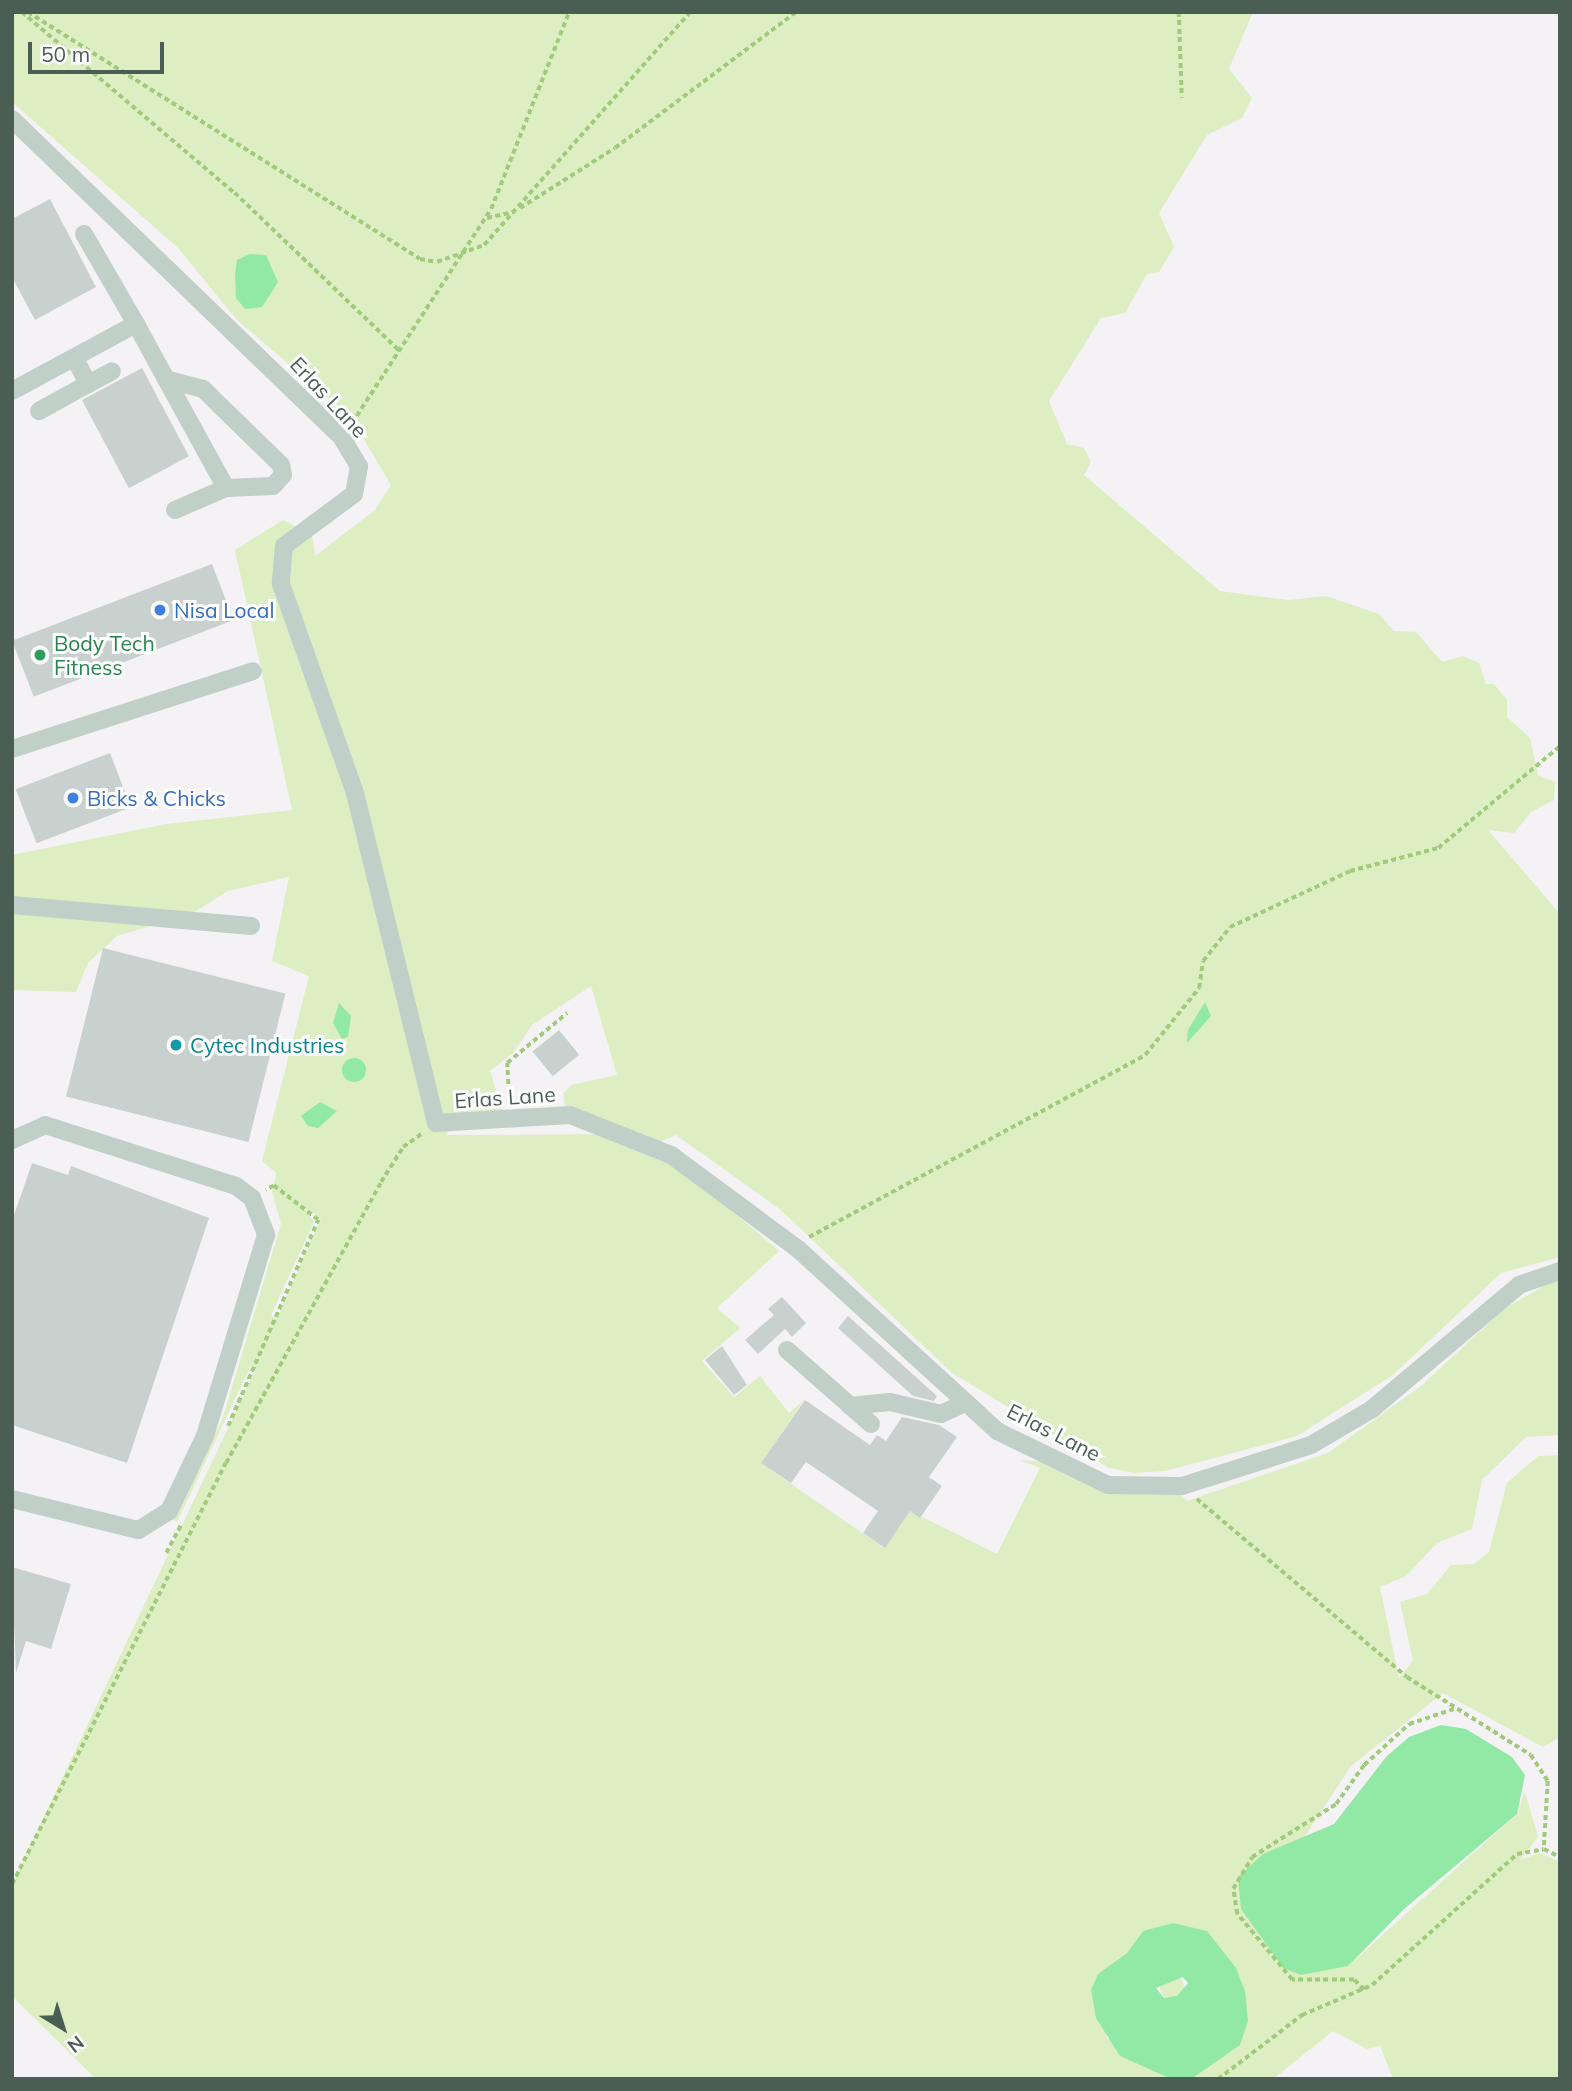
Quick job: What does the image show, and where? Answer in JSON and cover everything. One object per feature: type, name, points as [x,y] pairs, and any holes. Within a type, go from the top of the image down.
[{"type":"street","name":"Erlas Lane","points":[[12,118],[342,438],[361,478],[341,507],[284,546],[281,584],[355,793],[436,1123],[503,1122],[570,1115],[621,1132],[671,1155],[798,1249],[997,1432],[1108,1485],[1182,1486],[1311,1445],[1372,1409],[1519,1285],[1560,1270]]},
{"type":"street","points":[[83,234],[226,488]]},
{"type":"street","points":[[12,391],[136,324]]},
{"type":"street","points":[[75,358],[88,384]]},
{"type":"street","points":[[39,411],[112,371]]},
{"type":"street","points":[[166,379],[203,389],[281,465],[283,475],[273,486],[226,488],[175,510]]},
{"type":"street","points":[[12,749],[253,671]]},
{"type":"street","points":[[12,905],[251,926]]},
{"type":"street","points":[[12,1140],[45,1125],[236,1186],[252,1198],[266,1235],[205,1436],[169,1511],[138,1530],[12,1499]]},
{"type":"street","points":[[788,1350],[871,1424]]},
{"type":"street","points":[[850,1406],[890,1402],[941,1414],[965,1404]]},
{"type":"path","points":[[22,12],[236,193],[399,350]]},
{"type":"path","points":[[28,12],[420,259],[458,259],[484,245],[690,12]]},
{"type":"path","points":[[342,438],[485,219],[569,12]]},
{"type":"path","points":[[485,219],[514,212],[615,148],[796,12]]},
{"type":"path","points":[[1179,12],[1182,98]]},
{"type":"path","points":[[798,1249],[810,1235],[1145,1055],[1199,988],[1203,961],[1230,926],[1350,870],[1438,848],[1560,746]]},
{"type":"path","points":[[503,1122],[510,1111],[507,1063],[567,1013]]},
{"type":"path","points":[[12,1884],[226,1463],[381,1182],[403,1147],[436,1123]]},
{"type":"path","points":[[226,1433],[318,1220],[274,1186],[252,1198]]},
{"type":"path","points":[[1182,1486],[1407,1677],[1531,1755],[1548,1781],[1544,1849]]},
{"type":"path","points":[[166,1553],[184,1517]]},
{"type":"path","points":[[1364,1990],[1354,1980],[1292,1980],[1237,1914],[1233,1889],[1252,1857],[1336,1804],[1364,1765],[1409,1724],[1456,1708]]},
{"type":"path","points":[[1218,2079],[1301,2015],[1364,1990],[1517,1854],[1544,1849],[1560,1857]]},
{"type":"path","points":[[1062,2079],[1103,2079]]},
{"type":"shaded area","points":[[12,12],[1253,12],[1229,69],[1252,98],[1242,118],[1207,135],[1159,213],[1174,247],[1159,272],[1147,274],[1125,313],[1101,318],[1049,401],[1067,444],[1084,448],[1091,462],[1084,475],[1220,591],[1288,600],[1326,596],[1379,614],[1394,631],[1416,632],[1442,662],[1463,656],[1479,663],[1486,684],[1494,684],[1507,700],[1507,717],[1530,738],[1538,775],[1555,782],[1554,800],[1531,812],[1514,833],[1488,830],[1560,914],[1560,1257],[1501,1273],[1393,1375],[1297,1436],[1165,1471],[1134,1473],[1109,1468],[952,1373],[781,1210],[676,1135],[657,1143],[565,1106],[563,1094],[571,1085],[617,1075],[591,986],[532,1025],[514,1052],[490,1071],[503,1112],[458,1119],[446,1135],[618,1134],[675,1162],[779,1251],[717,1308],[740,1328],[702,1361],[734,1397],[760,1376],[789,1413],[804,1400],[761,1463],[884,1548],[910,1511],[997,1554],[1040,1468],[1020,1460],[1044,1462],[1099,1488],[1168,1481],[1187,1501],[1328,1453],[1421,1386],[1505,1308],[1560,1277],[1560,1435],[1526,1437],[1482,1480],[1472,1529],[1437,1543],[1406,1576],[1380,1587],[1399,1678],[1413,1660],[1400,1602],[1427,1594],[1451,1565],[1474,1564],[1489,1552],[1507,1483],[1538,1456],[1560,1455],[1560,1737],[1543,1747],[1443,1693],[1351,1766],[1304,1838],[1263,1854],[1241,1909],[1283,1968],[1348,1966],[1517,1814],[1525,1792],[1538,1837],[1520,1860],[1540,1853],[1560,1862],[1560,2079],[1393,2079],[1380,2046],[1367,2049],[1333,2031],[1273,2079],[96,2079],[12,1996],[12,1884],[256,1369],[251,1365],[177,1522],[172,1519],[222,1420],[281,1224],[272,1192],[276,1173],[262,1161],[309,976],[272,961],[289,877],[228,891],[193,913],[117,936],[88,963],[76,992],[13,990],[12,855],[166,824],[292,810],[235,550],[283,520],[312,535],[315,556],[375,510],[391,485],[350,416],[237,320],[178,248],[12,102]],"holes":[[[304,1208],[321,1218],[277,1319],[271,1315],[314,1222]],[[1143,1931],[1236,1968],[1248,2021],[1107,2039],[1098,1974],[1127,1953]]]},
{"type":"shaded area","points":[[250,254],[266,255],[278,282],[262,307],[245,309],[236,298],[235,274],[237,260]]},
{"type":"shaded area","points":[[1205,1002],[1211,1016],[1187,1043],[1188,1030]]},
{"type":"shaded area","points":[[339,1003],[351,1016],[348,1037],[342,1039],[333,1023]]},
{"type":"shaded area","points":[[349,1058],[359,1058],[366,1065],[366,1075],[359,1082],[349,1082],[342,1075],[342,1065]]},
{"type":"shaded area","points":[[320,1102],[337,1111],[318,1128],[308,1126],[301,1116]]},
{"type":"shaded area","points":[[1441,1725],[1466,1729],[1512,1757],[1525,1775],[1517,1814],[1404,1909],[1348,1966],[1301,1975],[1283,1968],[1241,1909],[1238,1877],[1263,1854],[1334,1824],[1386,1757],[1409,1737]]},
{"type":"shaded area","points":[[1173,1923],[1207,1931],[1236,1968],[1245,1991],[1248,2021],[1240,2045],[1194,2077],[1169,2078],[1120,2056],[1096,2018],[1091,1990],[1098,1974],[1127,1953],[1143,1931]],"holes":[[[1183,1977],[1188,1983],[1177,1996],[1164,1998],[1156,1988]]]},
{"type":"shaded area","points":[[1172,1975],[1181,1978],[1184,1987],[1181,1996],[1172,1999],[1163,1996],[1160,1987],[1163,1978]]},
{"type":"building","points":[[50,199],[96,287],[35,320],[12,277],[12,219]]},
{"type":"building","points":[[142,368],[189,456],[129,488],[82,400]]},
{"type":"building","points":[[212,564],[234,620],[34,697],[12,641]]},
{"type":"building","name":"Bicks & Chicks","points":[[110,753],[131,807],[36,843],[16,789]]},
{"type":"building","name":"Cytec Industries","points":[[103,948],[285,993],[248,1142],[66,1096]]},
{"type":"building","points":[[559,1030],[579,1055],[553,1076],[533,1051]]},
{"type":"building","points":[[32,1163],[68,1175],[71,1166],[209,1218],[127,1463],[12,1425],[12,1221]]},
{"type":"building","points":[[782,1297],[806,1323],[792,1337],[785,1329],[758,1354],[745,1340],[774,1315],[768,1309]]},
{"type":"building","points":[[848,1316],[937,1396],[934,1401],[913,1396],[838,1328]]},
{"type":"building","points":[[722,1346],[747,1385],[734,1395],[705,1360]]},
{"type":"building","points":[[805,1400],[870,1445],[877,1435],[886,1441],[902,1417],[939,1425],[957,1437],[929,1477],[942,1486],[920,1518],[910,1511],[885,1548],[863,1533],[878,1511],[806,1462],[791,1483],[761,1463]]},
{"type":"building","points":[[12,1567],[71,1584],[51,1649],[26,1641],[16,1673]]},
{"type":"place","name":"Nisa Local","points":[[160,610]]},
{"type":"place","name":"Body Tech Fitness","points":[[40,655]]},
{"type":"place","name":"Bicks & Chicks","points":[[73,798]]},
{"type":"place","name":"Cytec Industries","points":[[176,1045]]}]
